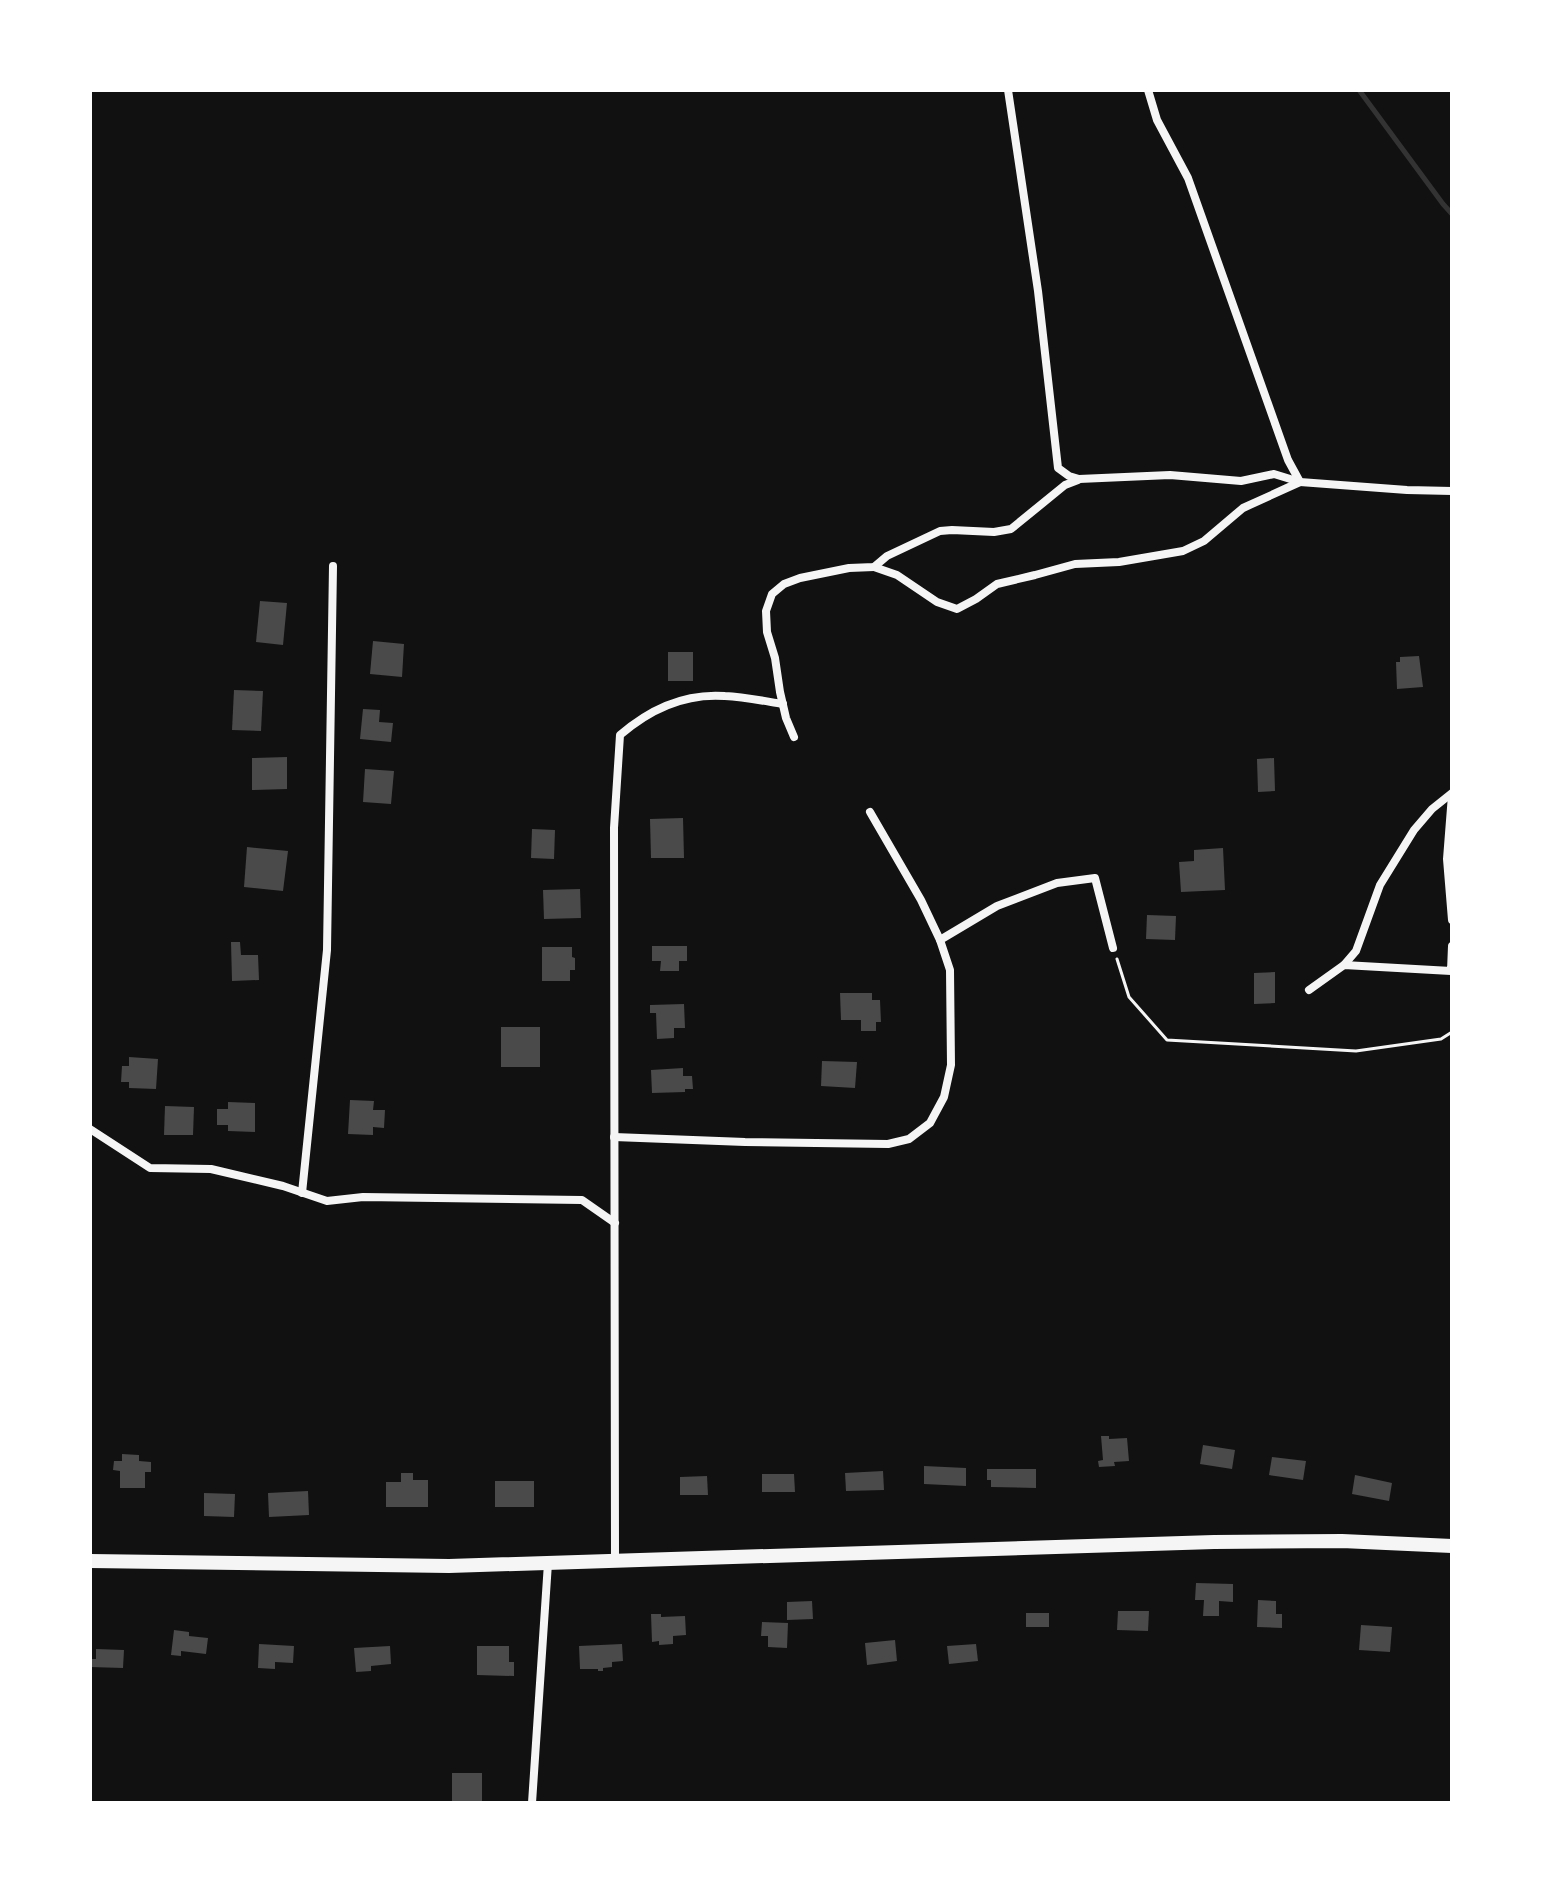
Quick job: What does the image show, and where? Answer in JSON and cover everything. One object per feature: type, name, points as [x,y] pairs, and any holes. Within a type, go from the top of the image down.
[{"type":"main road","points":[[90,1561],[449,1566],[1214,1542],[1342,1541],[1452,1546]]},
{"type":"street","points":[[1008,90],[1038,291],[1058,468],[1079,479],[1170,475],[1241,481],[1274,474],[1300,482],[1452,491]]},
{"type":"street","points":[[1148,90],[1157,120],[1188,178],[1288,460],[1300,482]]},
{"type":"street","points":[[874,567],[887,556],[940,531],[994,532],[1011,529],[1065,485],[1079,479]]},
{"type":"street","points":[[794,737],[786,718],[767,632],[766,611],[772,594],[784,584],[849,568],[874,567],[897,575],[937,602],[957,609],[997,584],[1075,564],[1119,562],[1183,551],[1204,541],[1243,508],[1300,482]]},
{"type":"street","points":[[302,1193],[327,950],[333,566]]},
{"type":"street","points":[[615,1560],[614,828],[620,735],[649,714],[678,700],[699,696],[726,696],[783,704]]},
{"type":"street","points":[[1452,794],[1447,859],[1452,920]]},
{"type":"street","points":[[1309,990],[1344,965],[1356,951],[1380,885],[1408,839],[1432,809],[1452,794]]},
{"type":"street","points":[[614,1137],[888,1144],[909,1139],[930,1123],[944,1097],[951,1065],[950,970],[921,900],[870,812]]},
{"type":"street","points":[[940,940],[997,906],[1057,883],[1095,878],[1113,948]]},
{"type":"street","points":[[1344,965],[1451,971],[1452,946]]},
{"type":"street","points":[[90,1129],[150,1168],[211,1169],[327,1201],[363,1197],[582,1200],[615,1223]]},
{"type":"street","points":[[532,1803],[548,1563]]},
{"type":"path","points":[[1113,948],[1129,997],[1167,1040],[1356,1051],[1441,1039],[1452,1032]]},
{"type":"building","points":[[260,601],[287,603],[283,645],[256,642]]},
{"type":"building","points":[[373,641],[404,644],[402,677],[370,674]]},
{"type":"building","points":[[668,652],[693,652],[693,681],[668,681]]},
{"type":"building","points":[[1419,656],[1423,687],[1397,689],[1396,662],[1400,662],[1400,657]]},
{"type":"building","points":[[234,690],[263,691],[261,731],[232,730]]},
{"type":"building","points":[[363,709],[380,710],[379,722],[393,723],[391,742],[360,739]]},
{"type":"building","points":[[287,757],[287,789],[252,790],[252,758]]},
{"type":"building","points":[[1274,758],[1275,791],[1258,792],[1257,759]]},
{"type":"building","points":[[365,769],[394,771],[391,804],[363,802]]},
{"type":"building","points":[[683,818],[684,858],[651,858],[650,819]]},
{"type":"building","points":[[532,829],[555,830],[554,859],[531,858]]},
{"type":"building","points":[[247,847],[288,851],[283,891],[244,887]]},
{"type":"building","points":[[1223,848],[1225,890],[1181,892],[1179,862],[1194,861],[1194,850]]},
{"type":"building","points":[[580,889],[581,918],[544,919],[543,890]]},
{"type":"building","points":[[1147,915],[1176,916],[1175,940],[1146,939]]},
{"type":"building","points":[[231,942],[240,942],[241,955],[258,955],[259,980],[232,981]]},
{"type":"building","points":[[652,946],[687,946],[687,961],[679,961],[679,971],[660,971],[661,961],[652,961]]},
{"type":"building","points":[[542,947],[572,947],[575,970],[570,970],[570,981],[542,981]]},
{"type":"building","points":[[1275,972],[1275,1003],[1254,1004],[1254,973]]},
{"type":"building","points":[[840,993],[872,993],[872,1000],[880,1000],[881,1022],[876,1022],[876,1031],[861,1031],[861,1020],[841,1020]]},
{"type":"building","points":[[684,1004],[685,1028],[674,1028],[674,1038],[657,1039],[656,1013],[650,1013],[650,1005]]},
{"type":"building","points":[[501,1027],[540,1027],[540,1067],[501,1067]]},
{"type":"building","points":[[129,1057],[158,1059],[156,1089],[129,1088],[129,1082],[121,1082],[122,1066],[129,1066]]},
{"type":"building","points":[[822,1061],[857,1062],[855,1088],[821,1086]]},
{"type":"building","points":[[683,1068],[683,1076],[692,1076],[693,1089],[652,1093],[651,1070]]},
{"type":"building","points":[[350,1100],[374,1101],[373,1110],[385,1110],[384,1128],[373,1127],[373,1135],[348,1134]]},
{"type":"building","points":[[228,1102],[255,1103],[255,1132],[228,1131],[228,1125],[217,1125],[217,1109],[228,1109]]},
{"type":"building","points":[[165,1106],[194,1107],[193,1135],[164,1135]]},
{"type":"building","points":[[1101,1436],[1127,1438],[1129,1461],[1099,1467],[1098,1461],[1103,1460]]},
{"type":"building","points":[[1203,1445],[1235,1450],[1232,1469],[1200,1464]]},
{"type":"building","points":[[122,1454],[139,1455],[139,1461],[151,1462],[151,1472],[145,1472],[145,1488],[120,1488],[120,1471],[113,1470],[114,1461],[122,1461]]},
{"type":"building","points":[[1272,1457],[1306,1461],[1303,1480],[1269,1475]]},
{"type":"building","points":[[924,1466],[966,1468],[966,1486],[924,1484]]},
{"type":"building","points":[[987,1469],[1036,1469],[1036,1488],[991,1487]]},
{"type":"building","points":[[883,1471],[884,1490],[846,1491],[845,1473]]},
{"type":"building","points":[[401,1473],[413,1473],[413,1480],[428,1480],[428,1507],[386,1507],[386,1482],[401,1482]]},
{"type":"building","points":[[762,1474],[794,1474],[795,1492],[762,1492]]},
{"type":"building","points":[[1355,1475],[1392,1483],[1389,1501],[1352,1494]]},
{"type":"building","points":[[707,1476],[708,1495],[680,1495],[680,1477]]},
{"type":"building","points":[[495,1481],[534,1481],[534,1507],[495,1507]]},
{"type":"building","points":[[308,1491],[309,1515],[269,1517],[268,1493]]},
{"type":"building","points":[[204,1493],[235,1494],[234,1517],[204,1516]]},
{"type":"building","points":[[1196,1583],[1233,1584],[1233,1602],[1219,1601],[1219,1616],[1203,1616],[1204,1600],[1195,1600]]},
{"type":"building","points":[[1258,1600],[1276,1601],[1276,1614],[1282,1614],[1282,1628],[1257,1627]]},
{"type":"building","points":[[812,1601],[813,1619],[787,1620],[787,1602]]},
{"type":"building","points":[[1118,1611],[1149,1611],[1148,1631],[1117,1630]]},
{"type":"building","points":[[1026,1613],[1049,1613],[1049,1627],[1026,1627]]},
{"type":"building","points":[[651,1614],[661,1614],[661,1617],[685,1616],[686,1635],[673,1636],[673,1644],[652,1642]]},
{"type":"building","points":[[762,1622],[788,1623],[787,1648],[768,1647],[768,1636],[761,1636]]},
{"type":"building","points":[[1361,1625],[1392,1627],[1390,1652],[1359,1650]]},
{"type":"building","points":[[174,1630],[189,1632],[189,1636],[208,1638],[206,1654],[181,1651],[181,1656],[171,1655]]},
{"type":"building","points":[[895,1640],[897,1661],[867,1665],[865,1643]]},
{"type":"building","points":[[259,1644],[294,1646],[293,1663],[275,1662],[275,1669],[258,1668]]},
{"type":"building","points":[[622,1644],[623,1661],[612,1662],[612,1667],[603,1668],[603,1671],[580,1669],[579,1646]]},
{"type":"building","points":[[976,1644],[978,1661],[949,1664],[947,1646]]},
{"type":"building","points":[[390,1646],[391,1664],[371,1666],[371,1671],[356,1672],[354,1648]]},
{"type":"building","points":[[477,1646],[509,1646],[509,1662],[514,1662],[514,1676],[477,1675]]},
{"type":"building","points":[[96,1649],[124,1650],[123,1668],[90,1667],[90,1659],[96,1659]]},
{"type":"building","points":[[452,1773],[482,1773],[482,1803],[452,1803]]},
{"type":"waterway","points":[[1359,90],[1452,214]]}]
